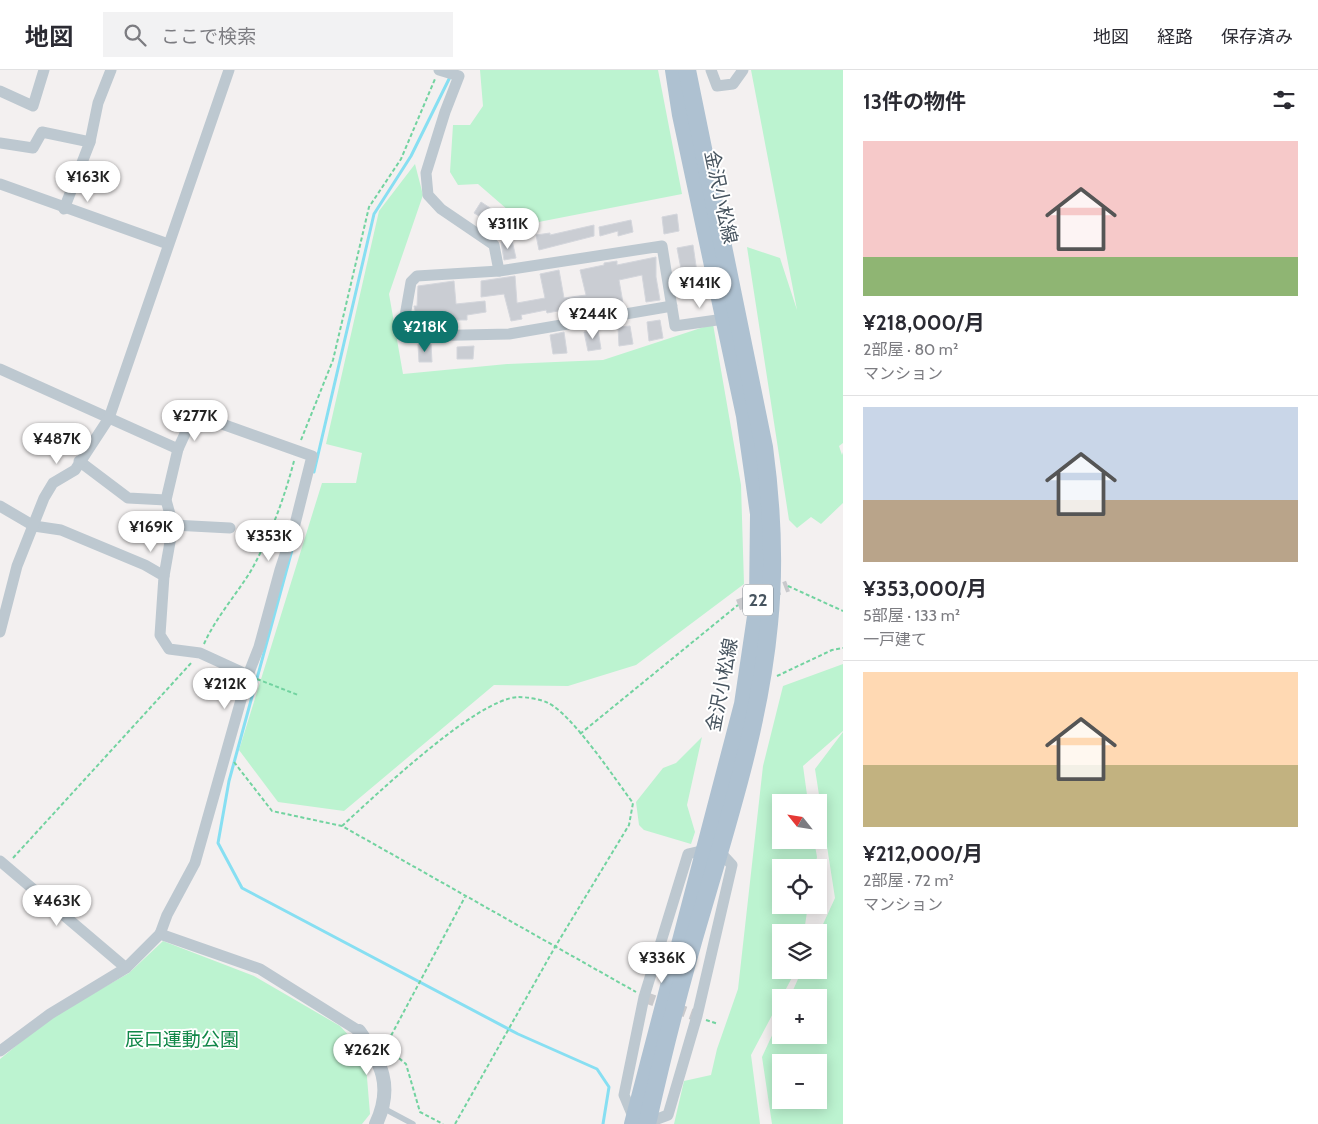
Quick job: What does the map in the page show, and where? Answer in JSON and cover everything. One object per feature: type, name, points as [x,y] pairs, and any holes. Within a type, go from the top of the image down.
[{"type":"main road","name":"金沢小松線","points":[[640,1123],[698,922],[743,704],[758,603],[759,514],[745,416],[674,70]]},
{"type":"main road","name":"金沢小松線","points":[[687,70],[730,287],[752,380],[770,494],[772,540],[769,626],[761,678],[746,752],[712,851]]},
{"type":"street","points":[[0,91],[33,106],[44,70]]},
{"type":"street","points":[[64,209],[90,142],[98,104],[110,70]]},
{"type":"street","points":[[0,632],[17,566],[44,498],[53,483],[75,470],[108,418],[229,70]]},
{"type":"street","points":[[711,70],[717,86],[733,84],[744,70]]},
{"type":"street","points":[[449,72],[444,112],[426,173],[428,195],[441,209],[494,245],[498,271]]},
{"type":"street","points":[[0,144],[33,148],[42,132],[90,142]]},
{"type":"street","points":[[0,184],[64,209],[168,244]]},
{"type":"street","points":[[672,306],[510,334],[419,336],[404,316],[411,282],[417,276],[498,271],[662,246],[672,306],[675,326],[724,319]]},
{"type":"street","points":[[0,369],[178,448]]},
{"type":"street","points":[[0,1051],[50,1014],[126,968],[160,934],[195,863],[248,675],[260,648],[312,456],[194,414],[178,448],[166,500],[173,524],[164,576],[160,635],[169,648],[200,653],[248,675]]},
{"type":"street","points":[[79,461],[128,498],[166,500]]},
{"type":"street","points":[[0,506],[34,526],[61,530],[145,565],[164,576]]},
{"type":"street","points":[[173,524],[230,528]]},
{"type":"street","points":[[640,1123],[624,1095],[644,997],[688,854],[712,851]]},
{"type":"street","points":[[3,864],[126,968]]},
{"type":"street","points":[[160,934],[260,969],[359,1030],[378,1058],[385,1087],[383,1108],[376,1124]]},
{"type":"lane","points":[[383,1108],[413,1124]]},
{"type":"path","points":[[3,864],[200,653],[208,635],[251,570],[285,496],[297,450],[333,360],[353,267],[369,207],[401,159],[449,72]]},
{"type":"path","points":[[788,586],[843,611]]},
{"type":"path","points":[[580,734],[738,605]]},
{"type":"path","points":[[771,679],[832,650],[843,648]]},
{"type":"path","points":[[248,675],[298,695]]},
{"type":"path","points":[[342,826],[415,761],[480,712],[501,702],[518,697],[547,702],[564,714],[634,803],[630,826],[555,947],[455,1124]]},
{"type":"path","points":[[227,753],[272,810],[342,826],[644,997]]},
{"type":"path","points":[[385,1047],[465,897]]},
{"type":"path","points":[[378,1043],[406,1064],[420,1112],[444,1124]]},
{"type":"green space","points":[[480,70],[658,70],[682,194],[513,227],[508,210],[478,184],[458,185],[450,172],[453,125],[470,125],[483,106]]},
{"type":"green space","points":[[751,70],[843,70],[843,443],[839,446],[842,455],[843,452],[843,503],[821,524],[811,517],[797,528],[789,520],[747,247],[780,258],[797,310]]},
{"type":"green space","points":[[415,164],[423,195],[389,294],[403,374],[507,364],[603,360],[713,324],[741,485],[744,584],[636,665],[568,686],[494,685],[344,811],[278,802],[239,750],[322,483],[356,483],[362,453],[326,444],[379,211]]},
{"type":"green space","points":[[843,664],[843,731],[803,766],[807,794],[772,794],[772,849],[816,849],[817,857],[817,859],[772,859],[772,914],[807,914],[805,924],[772,924],[772,979],[791,979],[786,989],[772,989],[772,1015],[751,1055],[760,1124],[674,1124],[684,1081],[711,1075],[717,1049],[738,989],[763,766],[783,686]]},
{"type":"green space","points":[[843,732],[843,1124],[772,1124],[762,1057],[772,1035],[772,1044],[827,1044],[827,989],[794,989],[798,979],[827,979],[827,924],[823,924],[835,898],[827,849],[828,794],[819,794],[815,769]]},
{"type":"green space","points":[[702,737],[687,805],[695,832],[691,844],[644,830],[639,825],[636,802],[663,768],[676,763]]},
{"type":"green space","name":"辰口運動公園","points":[[163,941],[254,976],[340,1026],[365,1053],[370,1114],[362,1124],[0,1124],[0,1059],[50,1018],[129,973]]},
{"type":"building","points":[[481,202],[504,217],[497,227],[474,213]]},
{"type":"building","points":[[677,214],[679,231],[664,234],[662,217]]},
{"type":"building","points":[[631,220],[633,232],[618,236],[618,231],[600,236],[599,227]]},
{"type":"building","points":[[594,225],[594,236],[539,250],[536,235],[550,233],[550,235]]},
{"type":"building","points":[[512,240],[516,258],[504,260],[501,242]]},
{"type":"building","points":[[693,245],[700,293],[686,295],[677,248]]},
{"type":"building","points":[[656,257],[656,277],[660,300],[646,302],[642,275],[619,280],[623,303],[589,309],[569,309],[547,313],[546,310],[521,315],[522,319],[511,321],[504,294],[481,297],[481,281],[515,276],[517,303],[545,298],[540,274],[559,270],[564,298],[586,295],[580,270],[604,265],[604,263],[617,261],[617,265]]},
{"type":"building","points":[[454,281],[456,304],[485,301],[486,312],[467,315],[467,320],[448,320],[448,324],[433,326],[433,320],[417,320],[414,306],[417,306],[418,286]]},
{"type":"building","points":[[660,320],[663,338],[649,341],[647,322]]},
{"type":"building","points":[[630,326],[633,344],[619,346],[618,327]]},
{"type":"building","points":[[598,330],[601,349],[588,351],[584,332]]},
{"type":"building","points":[[564,332],[567,353],[553,354],[550,335]]},
{"type":"building","points":[[418,344],[431,344],[432,362],[419,362]]},
{"type":"building","points":[[474,346],[473,359],[457,359],[457,347]]},
{"type":"waterway","points":[[314,472],[374,214],[411,156],[451,75]]},
{"type":"waterway","points":[[292,550],[229,781],[218,843],[242,888],[518,1034],[597,1069],[609,1087],[603,1124]]},
{"type":"tunnel","points":[[738,605],[788,586]]},
{"type":"tunnel","points":[[644,997],[697,1016]]}]
